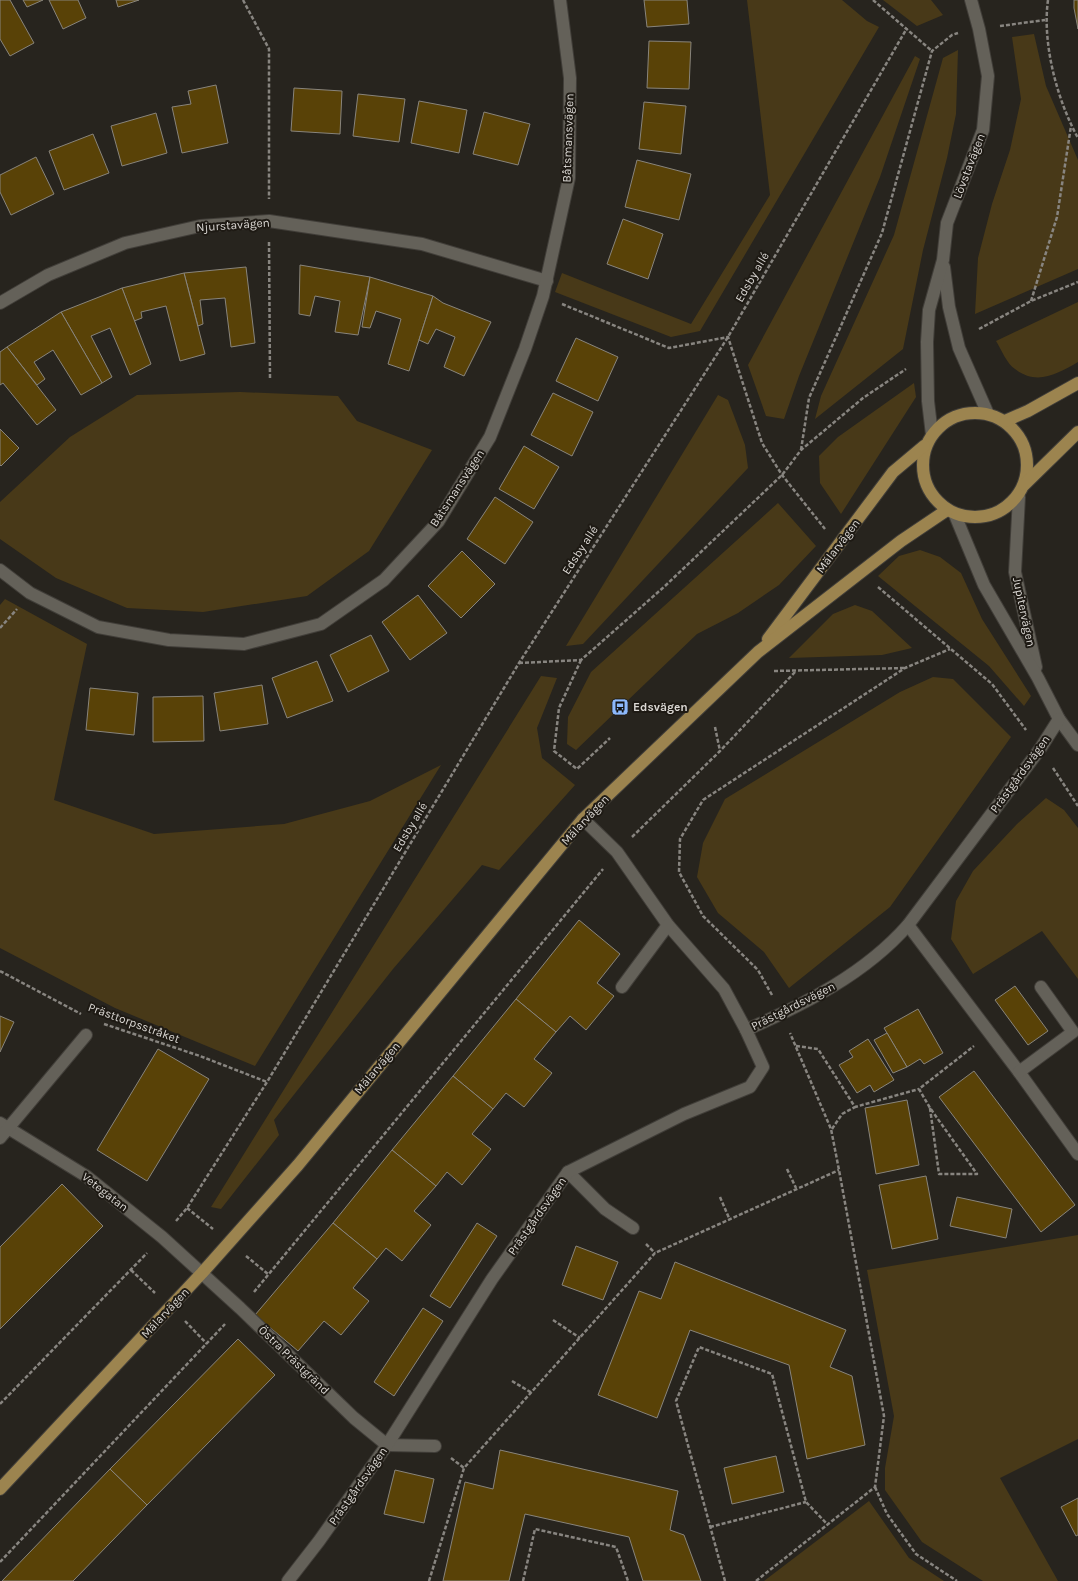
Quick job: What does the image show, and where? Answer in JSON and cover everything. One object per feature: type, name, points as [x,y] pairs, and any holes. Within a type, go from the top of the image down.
[{"type":"main road","points":[[1005,421],[1078,383]]},
{"type":"main road","points":[[968,413],[988,414],[1005,421],[1021,440],[1025,455],[1027,470],[1024,485],[1019,497],[1000,511],[986,516],[972,519],[951,513],[939,503],[925,480],[921,457],[924,446],[943,424],[955,417],[968,413]]},
{"type":"main road","points":[[1024,485],[1078,432]]},
{"type":"main road","name":"Mälarvägen","points":[[758,652],[894,472],[924,446]]},
{"type":"main road","name":"Mälarvägen","points":[[0,1489],[202,1273],[298,1165],[583,819],[758,652],[902,541],[951,513]]},
{"type":"street","name":"Båtsmansvägen","points":[[0,570],[30,593],[98,627],[169,640],[244,644],[320,624],[384,580],[438,522],[490,437],[525,349],[543,296],[568,178],[570,78],[560,0]]},
{"type":"street","name":"Lövstavägen","points":[[932,435],[928,401],[926,342],[929,310],[943,260],[947,223],[983,130],[988,76],[979,29],[971,0]]},
{"type":"street","name":"Njurstavägen","points":[[0,303],[48,275],[125,243],[200,226],[269,221],[422,244],[547,281]]},
{"type":"street","name":"Lövstavägen","points":[[943,260],[948,307],[959,348],[988,414]]},
{"type":"street","name":"Jupitervägen","points":[[1019,497],[1015,572],[1038,678]]},
{"type":"street","name":"Jupitervägen","points":[[951,513],[984,585],[1038,678],[1059,719],[1078,745]]},
{"type":"street","name":"Prästgårdsvägen","points":[[288,1581],[319,1541],[386,1445],[488,1286],[568,1172],[684,1114],[750,1087],[763,1067],[746,1030],[782,1014],[854,974],[892,944],[908,925],[1040,749],[1059,719]]},
{"type":"street","points":[[583,819],[617,852],[668,925],[724,989],[746,1030]]},
{"type":"street","points":[[622,987],[668,925]]},
{"type":"street","points":[[908,925],[1020,1072],[1078,1154]]},
{"type":"street","points":[[1020,1072],[1073,1032],[1041,987]]},
{"type":"street","points":[[0,1138],[5,1125],[86,1035]]},
{"type":"street","name":"Vetegatan","points":[[5,1125],[86,1176],[162,1237],[202,1273]]},
{"type":"street","points":[[568,1172],[605,1209],[633,1228]]},
{"type":"street","name":"Östra Prästgränd","points":[[202,1273],[354,1418],[386,1445]]},
{"type":"street","points":[[386,1445],[435,1446]]},
{"type":"path","points":[[243,0],[269,49],[270,379]]},
{"type":"path","points":[[802,450],[809,398],[882,233],[932,51],[907,28],[872,0]]},
{"type":"path","points":[[1048,0],[1045,20],[1055,76],[1072,126],[1078,138]]},
{"type":"path","name":"Edsby allé","points":[[267,1082],[519,663],[728,337],[907,28]]},
{"type":"path","points":[[1031,301],[1057,217],[1072,126]]},
{"type":"path","points":[[979,329],[1031,301],[1078,282]]},
{"type":"path","points":[[543,296],[669,348],[728,337],[762,443],[782,475],[829,533]]},
{"type":"path","points":[[610,738],[577,769],[554,751],[559,708],[581,660],[665,586],[782,475],[802,450],[863,398],[909,367]]},
{"type":"path","points":[[874,583],[992,684],[1040,749],[1078,806]]},
{"type":"path","points":[[950,649],[905,668],[703,800],[680,839],[679,872],[703,916],[758,970],[782,1014],[831,1130],[884,1416],[875,1487],[887,1514],[916,1554],[957,1581]]},
{"type":"path","points":[[519,663],[581,660]]},
{"type":"path","points":[[774,671],[905,668]]},
{"type":"path","points":[[0,1562],[240,1308],[617,852],[720,751],[796,671]]},
{"type":"path","points":[[715,727],[720,751]]},
{"type":"path","name":"Prästtorpsstråket","points":[[0,971],[83,1015]]},
{"type":"path","name":"Prästtorpsstråket","points":[[97,1022],[200,1056],[267,1082]]},
{"type":"path","points":[[831,1130],[842,1114],[855,1107],[920,1089],[990,1033]]},
{"type":"path","points":[[796,1046],[818,1049],[855,1107]]},
{"type":"path","points":[[920,1089],[930,1108],[978,1174],[939,1174],[930,1108]]},
{"type":"path","points":[[787,1169],[796,1188]]},
{"type":"path","points":[[429,1581],[464,1468],[532,1393],[654,1253],[729,1218],[839,1170]]},
{"type":"path","points":[[720,1197],[729,1218]]},
{"type":"path","points":[[553,1320],[580,1338]]},
{"type":"path","points":[[725,1581],[676,1400],[699,1347],[772,1374],[806,1502],[828,1525]]},
{"type":"path","points":[[512,1381],[532,1393]]},
{"type":"path","points":[[756,1581],[875,1487]]},
{"type":"path","points":[[710,1527],[806,1502]]},
{"type":"path","points":[[523,1581],[535,1529],[616,1547],[628,1581]]},
{"type":"shaded area","points":[[747,0],[842,0],[867,21],[879,27],[700,331],[671,337],[555,292],[562,273],[691,324],[770,195]]},
{"type":"shaded area","points":[[883,0],[931,0],[943,15],[917,26]]},
{"type":"shaded area","points":[[1034,34],[1046,86],[1078,160],[1078,269],[975,314],[978,258],[992,204],[1010,150],[1021,99],[1012,37]]},
{"type":"shaded area","points":[[958,50],[956,114],[947,158],[923,250],[903,349],[815,419],[821,396],[894,235],[943,58]]},
{"type":"shaded area","points":[[915,56],[920,59],[880,177],[799,376],[784,419],[766,416],[748,365]]},
{"type":"shaded area","points":[[1078,302],[1078,362],[1055,374],[1039,377],[1031,377],[1012,367],[996,341]]},
{"type":"shaded area","points":[[914,383],[916,397],[841,514],[820,483],[819,456],[838,437]]},
{"type":"shaded area","points":[[240,392],[338,396],[357,421],[432,450],[369,551],[307,596],[203,612],[127,608],[56,578],[0,539],[0,502],[70,437],[137,395]]},
{"type":"shaded area","points":[[718,395],[728,400],[745,445],[748,468],[583,644],[566,646]]},
{"type":"shaded area","points":[[778,503],[816,546],[779,585],[738,613],[697,634],[576,750],[567,744],[568,717],[591,672]]},
{"type":"shaded area","points":[[920,550],[940,557],[961,573],[982,619],[1031,696],[1024,706],[989,666],[878,576],[899,556]]},
{"type":"shaded area","points":[[5,599],[87,644],[54,800],[154,834],[284,824],[370,801],[441,765],[255,1066],[115,1008],[0,948],[0,605]]},
{"type":"shaded area","points":[[855,605],[872,611],[912,648],[882,655],[789,658],[833,614]]},
{"type":"shaded area","points":[[541,676],[557,678],[537,728],[542,758],[575,785],[499,870],[482,865],[393,969],[274,1120],[279,1135],[221,1209],[211,1207]]},
{"type":"shaded area","points":[[933,677],[953,679],[1011,737],[890,907],[789,988],[764,952],[718,913],[697,877],[703,843],[725,799],[900,692]]},
{"type":"shaded area","points":[[1046,798],[1064,810],[1078,828],[1078,979],[1042,931],[973,974],[951,939],[956,901],[973,871],[1017,824]]},
{"type":"shaded area","points":[[1078,1235],[1078,1439],[1000,1478],[1058,1581],[983,1581],[922,1542],[885,1490],[885,1468],[894,1416],[867,1270]]},
{"type":"shaded area","points":[[869,1501],[909,1558],[944,1581],[764,1581]]},
{"type":"building","points":[[0,0],[10,0],[34,43],[10,56],[0,39]]},
{"type":"building","points":[[23,0],[43,0],[27,7]]},
{"type":"building","points":[[49,0],[78,0],[86,18],[63,29]]},
{"type":"building","points":[[116,0],[139,0],[118,7]]},
{"type":"building","points":[[644,0],[687,0],[689,24],[647,27]]},
{"type":"building","points":[[1074,0],[1078,0],[1078,29],[1074,8]]},
{"type":"building","points":[[649,41],[691,42],[689,89],[647,88]]},
{"type":"building","points":[[216,85],[228,143],[182,153],[172,107],[191,104],[188,91]]},
{"type":"building","points":[[294,88],[342,91],[340,134],[291,131]]},
{"type":"building","points":[[358,94],[405,99],[399,142],[353,136]]},
{"type":"building","points":[[419,101],[467,110],[459,153],[411,143]]},
{"type":"building","points":[[644,102],[686,106],[681,154],[639,149]]},
{"type":"building","points":[[484,112],[530,124],[518,165],[473,154]]},
{"type":"building","points":[[156,113],[167,153],[122,166],[111,126]]},
{"type":"building","points":[[93,134],[109,173],[64,190],[49,151]]},
{"type":"building","points":[[36,157],[54,194],[11,215],[0,192],[0,175]]},
{"type":"building","points":[[637,160],[691,174],[679,220],[625,207]]},
{"type":"building","points":[[623,219],[663,234],[648,279],[607,264]]},
{"type":"building","points":[[300,265],[370,277],[358,335],[335,332],[340,301],[315,296],[310,316],[299,314]]},
{"type":"building","points":[[246,267],[255,343],[231,347],[225,298],[200,300],[203,324],[198,326],[184,273]]},
{"type":"building","points":[[184,273],[205,354],[180,361],[166,306],[141,312],[142,318],[134,321],[122,288]]},
{"type":"building","points":[[370,277],[433,296],[409,371],[388,364],[401,319],[376,311],[370,328],[362,327]]},
{"type":"building","points":[[122,288],[151,364],[130,375],[110,328],[91,336],[112,377],[102,383],[61,312]]},
{"type":"building","points":[[433,296],[443,303],[491,322],[464,376],[444,367],[455,337],[436,329],[428,344],[419,340]]},
{"type":"building","points":[[61,312],[102,383],[81,395],[53,350],[34,362],[45,379],[37,385],[7,347]]},
{"type":"building","points":[[576,338],[618,357],[598,401],[556,381]]},
{"type":"building","points":[[7,347],[56,410],[37,425],[3,383],[0,385],[0,352]]},
{"type":"building","points":[[553,393],[593,412],[572,456],[531,435]]},
{"type":"building","points":[[0,429],[19,448],[1,466],[0,465]]},
{"type":"building","points":[[524,446],[559,467],[534,509],[499,489]]},
{"type":"building","points":[[495,497],[533,522],[505,564],[467,539]]},
{"type":"building","points":[[462,551],[495,584],[461,618],[428,586]]},
{"type":"building","points":[[418,595],[447,633],[410,660],[382,622]]},
{"type":"building","points":[[371,635],[389,671],[348,692],[330,655]]},
{"type":"building","points":[[317,661],[333,701],[287,718],[272,678]]},
{"type":"building","points":[[262,685],[268,724],[220,731],[214,693]]},
{"type":"building","points":[[90,688],[138,693],[134,735],[86,730]]},
{"type":"building","points":[[203,696],[204,741],[153,742],[153,697]]},
{"type":"building","points":[[579,920],[620,954],[597,983],[614,996],[586,1030],[570,1016],[556,1032],[516,999]]},
{"type":"building","points":[[1015,986],[1048,1031],[1028,1045],[995,1000]]},
{"type":"building","points":[[516,999],[556,1032],[534,1059],[552,1073],[524,1107],[506,1093],[493,1109],[453,1076]]},
{"type":"building","points":[[918,1009],[943,1053],[924,1064],[920,1059],[907,1067],[884,1028]]},
{"type":"building","points":[[0,1016],[14,1022],[0,1052]]},
{"type":"building","points":[[887,1033],[907,1067],[893,1073],[874,1040]]},
{"type":"building","points":[[868,1039],[894,1080],[874,1092],[870,1085],[857,1093],[839,1065],[853,1057],[849,1051]]},
{"type":"building","points":[[158,1049],[209,1079],[147,1181],[97,1150]]},
{"type":"building","points":[[974,1071],[1075,1205],[1041,1232],[939,1097]]},
{"type":"building","points":[[453,1076],[493,1109],[472,1134],[491,1149],[462,1185],[447,1172],[436,1186],[392,1150]]},
{"type":"building","points":[[907,1100],[919,1165],[876,1174],[865,1108]]},
{"type":"building","points":[[392,1150],[436,1186],[414,1211],[431,1225],[402,1261],[386,1248],[377,1259],[333,1223]]},
{"type":"building","points":[[926,1176],[938,1239],[892,1249],[879,1185]]},
{"type":"building","points":[[62,1184],[103,1226],[0,1329],[0,1247]]},
{"type":"building","points":[[957,1197],[1012,1209],[1006,1238],[950,1226]]},
{"type":"building","points":[[333,1223],[377,1259],[353,1288],[369,1301],[341,1335],[324,1321],[298,1351],[255,1315]]},
{"type":"building","points":[[477,1223],[497,1236],[450,1308],[430,1296]]},
{"type":"building","points":[[576,1246],[618,1262],[603,1300],[562,1285]]},
{"type":"building","points":[[675,1262],[846,1330],[830,1367],[852,1376],[865,1445],[807,1459],[789,1365],[690,1330],[657,1418],[598,1395],[639,1291],[661,1299]]},
{"type":"building","points":[[423,1308],[443,1321],[394,1396],[374,1382]]},
{"type":"building","points":[[238,1339],[275,1375],[147,1505],[110,1469]]},
{"type":"building","points":[[500,1450],[678,1491],[670,1530],[684,1535],[701,1581],[643,1581],[629,1537],[525,1514],[509,1581],[443,1581],[465,1482],[493,1489]]},
{"type":"building","points":[[776,1456],[784,1492],[732,1504],[724,1468]]},
{"type":"building","points":[[110,1469],[147,1505],[73,1581],[2,1581]]},
{"type":"building","points":[[395,1470],[434,1479],[424,1523],[384,1514]]},
{"type":"building","points":[[1078,1498],[1078,1535],[1076,1536],[1061,1507]]},
{"type":"place","name":"Edsvägen","points":[[620,707]]}]
